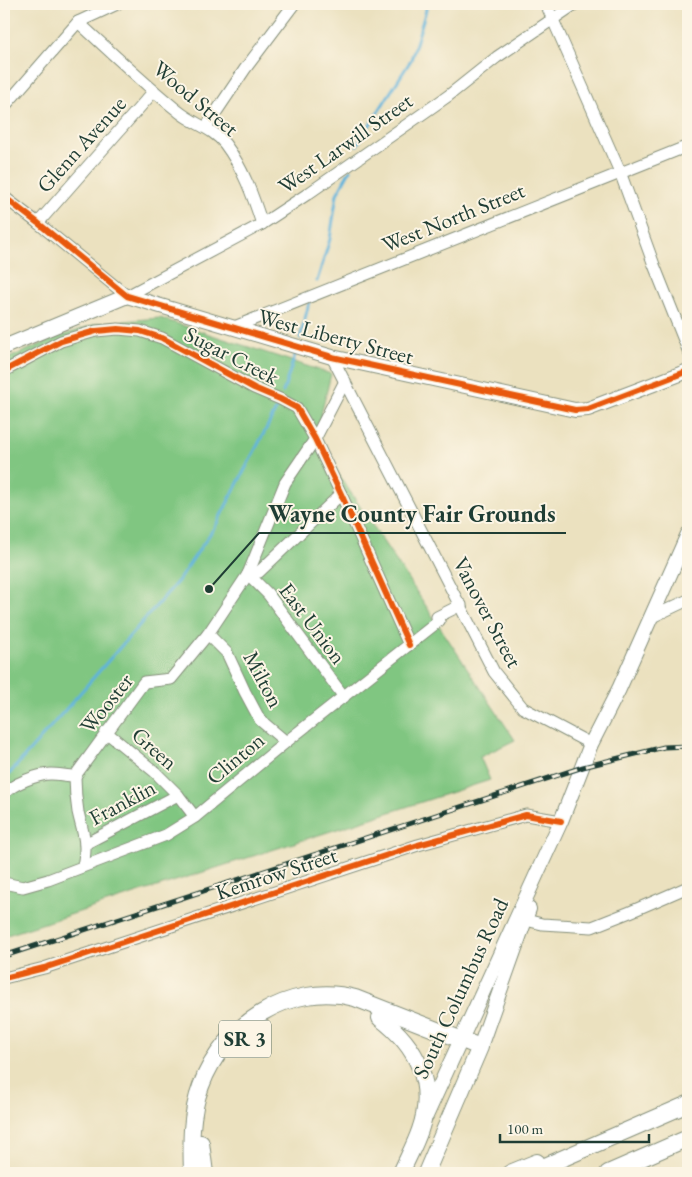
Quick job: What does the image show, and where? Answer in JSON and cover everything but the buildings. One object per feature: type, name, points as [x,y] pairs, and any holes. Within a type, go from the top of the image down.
[{"type":"highway","points":[[192,1173],[192,1126],[201,1085],[212,1065],[238,1031],[272,1007],[289,999],[311,994],[344,995],[459,1044]]},
{"type":"highway","name":"SR 3","points":[[205,1173],[201,1143],[206,1105],[223,1065],[243,1040],[272,1018],[290,1009],[306,1005],[332,1004],[346,1006],[380,1018],[396,1030],[411,1049],[421,1071],[426,1102],[420,1129]]},
{"type":"highway","points":[[380,1018],[478,1051]]},
{"type":"highway","name":"South Columbus Road","points":[[426,1173],[478,1051]]},
{"type":"highway","points":[[529,1173],[688,1104]]},
{"type":"highway","name":"South Columbus Road","points":[[401,1173],[420,1129]]},
{"type":"highway","points":[[510,1173],[581,1142],[623,1131]]},
{"type":"highway","points":[[608,1173],[688,1138]]},
{"type":"main road","name":"West Liberty Street","points":[[127,296],[332,357],[574,410],[588,409],[688,371]]},
{"type":"main road","points":[[4,347],[127,296]]},
{"type":"main road","name":"South Columbus Road","points":[[478,1051],[521,919],[591,744],[688,534]]},
{"type":"main road","name":"South Columbus Road","points":[[420,1129],[459,1044],[521,919]]},
{"type":"street","points":[[4,107],[78,22],[117,4]]},
{"type":"street","points":[[206,127],[245,69],[294,4]]},
{"type":"street","points":[[546,4],[620,172],[688,350]]},
{"type":"street","name":"West Larwill Street","points":[[127,296],[262,224],[448,96],[497,57],[575,4]]},
{"type":"street","name":"Wood Street","points":[[78,22],[180,113],[206,127],[224,143],[242,170],[262,224]]},
{"type":"street","name":"Glenn Avenue","points":[[38,223],[154,91]]},
{"type":"street","name":"West North Street","points":[[234,327],[688,146]]},
{"type":"street","name":"West Liberty Street","points":[[4,198],[38,223],[127,296]]},
{"type":"street","name":"Sugar Creek","points":[[4,371],[61,341],[96,331],[118,329],[162,338],[254,388],[297,408],[315,439],[341,494],[409,645]]},
{"type":"street","name":"Vanover Street","points":[[332,357],[494,672],[524,708],[591,744]]},
{"type":"street","name":"Wooster","points":[[75,776],[144,682],[172,679],[208,634],[248,574],[285,483],[315,439],[345,381]]},
{"type":"street","points":[[248,574],[259,572],[341,494]]},
{"type":"street","name":"East Union","points":[[248,574],[268,594],[344,697]]},
{"type":"street","points":[[650,618],[688,600]]},
{"type":"street","name":"Clinton","points":[[4,883],[23,887],[48,880],[166,835],[195,818],[286,742],[439,621],[437,617],[461,605]]},
{"type":"street","name":"Milton","points":[[208,634],[227,652],[260,720],[286,742]]},
{"type":"street","name":"Green","points":[[106,732],[155,772],[178,795],[195,818]]},
{"type":"street","points":[[4,794],[8,789],[22,782],[49,774],[75,776],[78,812],[86,852],[83,866]]},
{"type":"street","name":"Franklin","points":[[85,844],[178,795]]},
{"type":"street","name":"Kemrow Street","points":[[4,978],[44,968],[472,830],[526,815],[560,821]]},
{"type":"street","points":[[521,919],[542,924],[592,927],[688,886]]},
{"type":"green space","points":[[160,318],[331,374],[315,439],[515,740],[480,757],[490,780],[4,936],[4,360],[98,323]]},
{"type":"waterway","points":[[357,145],[411,60],[426,10],[426,4]]},
{"type":"waterway","points":[[317,281],[330,239],[337,194],[350,170]]},
{"type":"waterway","points":[[300,338],[309,303]]},
{"type":"waterway","points":[[283,392],[295,355]]},
{"type":"waterway","points":[[4,780],[178,581],[216,525],[277,408]]},
{"type":"railway","points":[[4,956],[583,767],[664,747],[688,746]]},
{"type":"cycle path","points":[[4,197],[127,296],[332,357],[575,410],[588,409],[688,371]]},
{"type":"cycle path","points":[[4,371],[61,341],[96,331],[118,329],[140,331],[162,338],[254,388],[297,408],[315,439],[341,494],[409,645]]},
{"type":"cycle path","points":[[4,978],[44,968],[418,845],[526,815],[561,821]]},
{"type":"place","name":"Wayne County Fair Grounds","points":[[209,589]]}]
